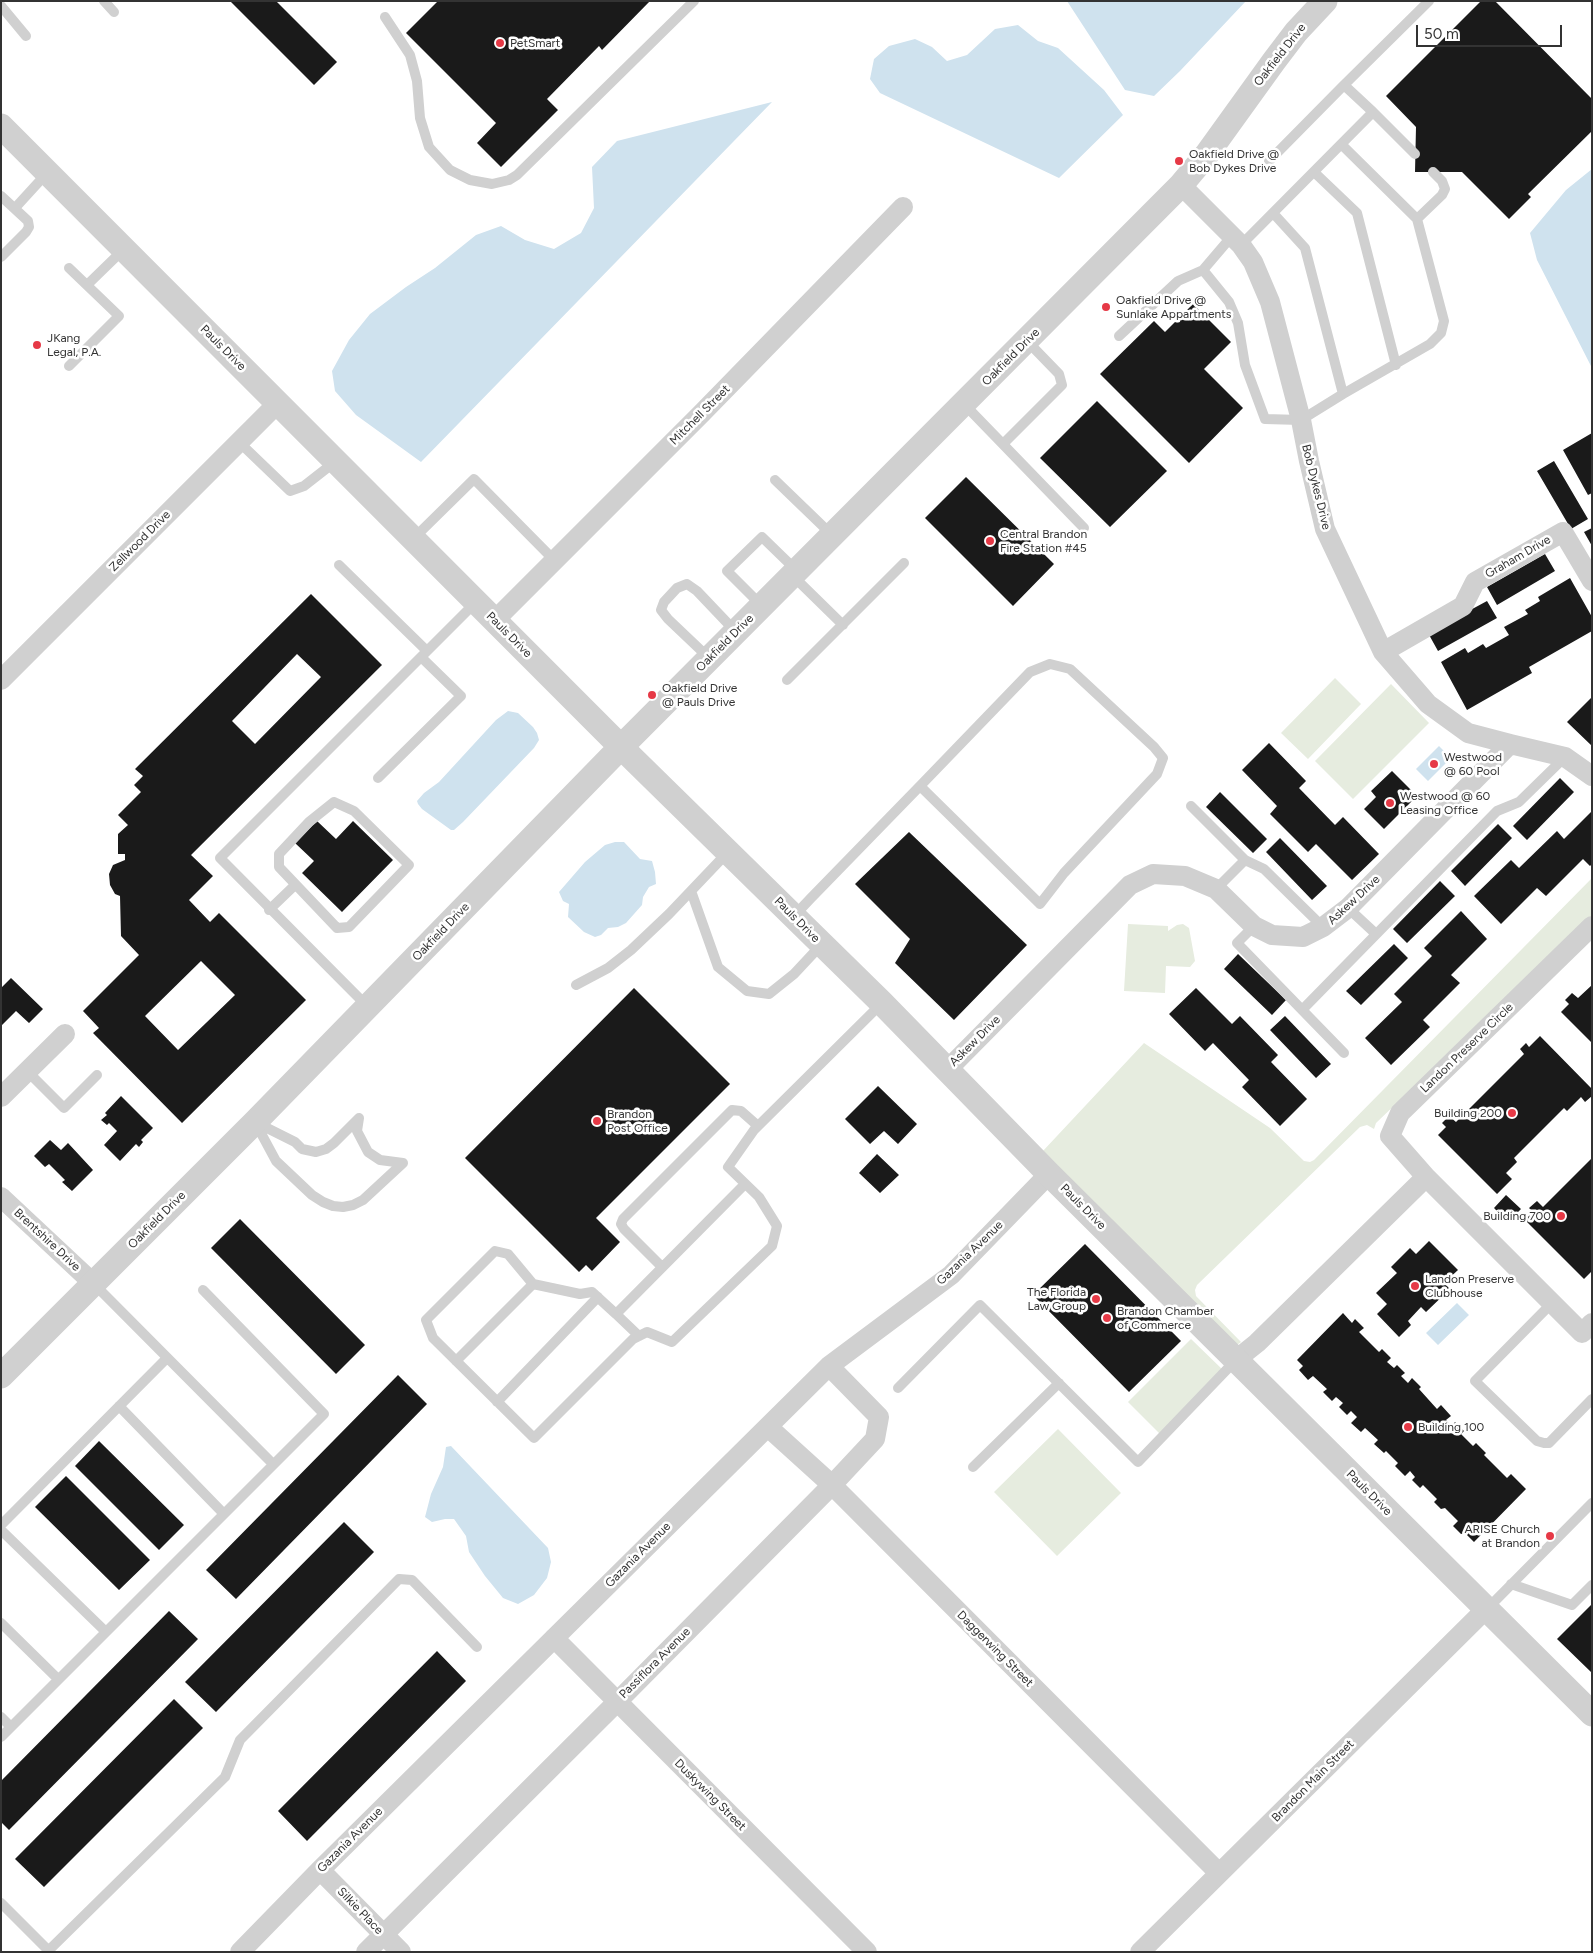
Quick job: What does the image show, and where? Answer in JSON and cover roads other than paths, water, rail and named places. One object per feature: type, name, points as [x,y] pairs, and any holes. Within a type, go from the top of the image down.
[{"type":"street","name":"Oakfield Drive","points":[[1,1376],[255,1122],[621,748],[1181,185],[1207,154],[1296,32],[1325,1]]},
{"type":"street","name":"Pauls Drive","points":[[1,126],[621,748],[882,1003],[1050,1174],[1592,1714]]},
{"type":"street","name":"Bob Dykes Drive","points":[[1181,185],[1254,262],[1270,302],[1301,420],[1325,529],[1383,652],[1428,704],[1468,733],[1510,744]]},
{"type":"street","name":"Mitchell Street","points":[[495,620],[702,414],[903,207]]},
{"type":"street","name":"Zellwood Drive","points":[[1,680],[278,403]]},
{"type":"street","name":"Graham Drive","points":[[1383,652],[1463,606],[1475,582],[1563,532],[1592,581]]},
{"type":"street","points":[[1510,744],[1565,757],[1592,776]]},
{"type":"street","name":"Askew Drive","points":[[947,1070],[1130,885],[1153,874],[1185,876],[1216,889],[1254,926],[1272,935],[1303,937],[1323,927],[1348,908],[1510,744]]},
{"type":"street","name":"Landon Preserve Circle","points":[[1588,1333],[1552,1303],[1426,1177],[1390,1136],[1400,1113],[1592,926]]},
{"type":"street","points":[[1,1097],[65,1034]]},
{"type":"street","name":"Gazania Avenue","points":[[240,1952],[320,1870],[829,1366],[951,1275],[1050,1174]]},
{"type":"street","points":[[1237,1359],[1257,1343],[1426,1177]]},
{"type":"street","name":"Brentshire Drive","points":[[1,1197],[94,1284]]},
{"type":"street","name":"Passiflora Avenue","points":[[366,1952],[832,1485],[875,1439],[879,1418],[829,1366]]},
{"type":"street","name":"Daggerwing Street","points":[[768,1427],[832,1485],[1219,1873]]},
{"type":"street","name":"Brandon Main Street","points":[[1140,1952],[1486,1610]]},
{"type":"street","name":"Duskywing Street","points":[[554,1638],[867,1952]]},
{"type":"street","name":"Silkie Place","points":[[320,1870],[401,1952]]},
{"type":"lane","points":[[104,1],[114,12]]},
{"type":"lane","points":[[385,17],[410,56],[417,81],[420,118],[429,147],[450,170],[470,180],[492,184],[509,180],[517,175],[694,1]]},
{"type":"lane","points":[[1269,161],[1429,1]]},
{"type":"lane","points":[[1,6],[26,36]]},
{"type":"lane","points":[[1344,85],[1416,154]]},
{"type":"lane","points":[[1119,336],[1178,281],[1203,270],[1236,241],[1273,213],[1373,112]]},
{"type":"lane","points":[[1203,270],[1229,302],[1238,323],[1246,365],[1265,419],[1301,420],[1430,344],[1441,333],[1444,321],[1417,219],[1342,145]]},
{"type":"lane","points":[[15,208],[48,172]]},
{"type":"lane","points":[[1314,172],[1357,213],[1396,365]]},
{"type":"lane","points":[[1417,219],[1442,195],[1445,189],[1442,181],[1433,172]]},
{"type":"lane","points":[[1,196],[28,221],[26,232],[1,257]]},
{"type":"lane","points":[[1273,213],[1305,248],[1343,394]]},
{"type":"lane","points":[[87,285],[124,248]]},
{"type":"lane","points":[[69,268],[119,316],[69,366]]},
{"type":"lane","points":[[1004,444],[1062,385],[1059,374],[1027,341]]},
{"type":"lane","points":[[964,404],[1084,528]]},
{"type":"lane","points":[[239,442],[290,491],[304,486],[336,461]]},
{"type":"lane","points":[[413,539],[474,479],[554,560]]},
{"type":"lane","points":[[775,480],[833,536]]},
{"type":"lane","points":[[762,607],[727,571],[762,536],[842,625]]},
{"type":"lane","points":[[787,680],[904,563]]},
{"type":"lane","points":[[339,565],[424,654],[461,696],[378,778]]},
{"type":"lane","points":[[710,659],[668,620],[661,610],[664,602],[677,588],[687,584],[697,591],[736,632]]},
{"type":"lane","points":[[368,1007],[269,910],[220,858],[476,602]]},
{"type":"lane","points":[[794,916],[1030,672],[1050,664],[1070,669],[1154,747],[1163,758],[1157,774],[1064,873],[1040,904],[920,786]]},
{"type":"lane","points":[[1302,1010],[1497,811],[1519,802],[1565,757]]},
{"type":"lane","points":[[334,802],[354,811],[409,864],[349,927],[337,928],[295,885],[279,867],[279,854],[309,822],[334,802]]},
{"type":"lane","points":[[1191,806],[1244,860],[1264,870],[1323,927]]},
{"type":"lane","points":[[576,985],[608,968],[631,950],[728,852]]},
{"type":"lane","points":[[1216,889],[1244,860]]},
{"type":"lane","points":[[269,910],[295,885]]},
{"type":"lane","points":[[691,891],[718,967],[747,991],[769,994],[794,974],[822,944]]},
{"type":"lane","points":[[1348,908],[1376,934]]},
{"type":"lane","points":[[1254,926],[1237,943],[1344,1053]]},
{"type":"lane","points":[[638,1336],[592,1292],[580,1294],[533,1284],[508,1254],[495,1251],[426,1320],[433,1338],[534,1438],[633,1339],[647,1332],[672,1342],[772,1246],[777,1226],[759,1197],[728,1167],[758,1126],[882,1003]]},
{"type":"lane","points":[[27,1071],[64,1108],[97,1075]]},
{"type":"lane","points":[[662,1267],[624,1229],[621,1224],[623,1219],[732,1110],[741,1111],[758,1126]]},
{"type":"lane","points":[[359,1118],[357,1131],[368,1152],[380,1160],[403,1163],[363,1200],[353,1205],[333,1206],[312,1195],[276,1161],[255,1122],[295,1142],[302,1149],[316,1152],[326,1149],[334,1143],[359,1118]]},
{"type":"lane","points":[[616,1314],[745,1184]]},
{"type":"lane","points":[[94,1284],[273,1464]]},
{"type":"lane","points":[[456,1361],[533,1284]]},
{"type":"lane","points":[[1,1737],[324,1414],[203,1290]]},
{"type":"lane","points":[[497,1402],[598,1297]]},
{"type":"lane","points":[[1552,1303],[1475,1381],[1537,1441],[1549,1443],[1592,1399]]},
{"type":"lane","points":[[898,1388],[980,1305],[1138,1462],[1237,1359]]},
{"type":"lane","points":[[1,1525],[167,1358]]},
{"type":"lane","points":[[973,1467],[1059,1383]]},
{"type":"lane","points":[[119,1406],[224,1514]]},
{"type":"lane","points":[[1486,1610],[1592,1503]]},
{"type":"lane","points":[[1,1530],[106,1632]]},
{"type":"lane","points":[[1,1903],[47,1951],[225,1777],[240,1740],[399,1579],[412,1580],[477,1647]]},
{"type":"lane","points":[[1511,1584],[1572,1605],[1592,1585]]},
{"type":"lane","points":[[1,1623],[58,1679]]},
{"type":"lane","points":[[1,1717],[11,1727]]},
{"type":"water","points":[[1067,1],[1246,1],[1154,96],[1125,90]]},
{"type":"water","points":[[1018,25],[1038,41],[1058,48],[1104,90],[1123,115],[1059,178],[880,93],[870,79],[874,59],[889,46],[915,39],[932,47],[947,61],[967,55],[995,29]]},
{"type":"water","points":[[772,102],[421,462],[356,415],[335,391],[332,371],[349,340],[370,314],[435,268],[476,235],[501,226],[525,240],[554,249],[581,233],[594,208],[592,167],[617,141]]},
{"type":"water","points":[[1592,169],[1592,368],[1537,260],[1530,233],[1566,190]]},
{"type":"water","points":[[508,711],[518,713],[533,727],[539,740],[534,748],[463,822],[454,830],[451,830],[422,809],[417,801],[439,782],[496,720]]},
{"type":"water","name":"Westwood @ 60 Pool","points":[[1439,746],[1451,758],[1428,781],[1416,769]]},
{"type":"water","points":[[624,842],[640,859],[652,861],[656,884],[649,887],[643,897],[642,905],[626,923],[618,927],[608,928],[601,935],[595,937],[584,932],[568,917],[569,904],[563,901],[559,892],[585,862],[605,845]]},
{"type":"water","points":[[1457,1303],[1469,1315],[1438,1345],[1426,1333]]},
{"type":"water","points":[[451,1446],[548,1548],[551,1562],[547,1578],[534,1595],[518,1604],[503,1598],[485,1576],[469,1552],[466,1536],[454,1519],[432,1522],[425,1517],[431,1494],[443,1467],[446,1447]]},
{"type":"place","name":"PetSmart","points":[[500,43]]},
{"type":"place","name":"Oakfield Drive @ Bob Dykes Drive","points":[[1179,161]]},
{"type":"place","name":"Oakfield Drive @ Sunlake Appartments","points":[[1106,307]]},
{"type":"place","name":"JKang Legal, P.A.","points":[[37,345]]},
{"type":"place","name":"Central Brandon Fire Station #45","points":[[990,541]]},
{"type":"place","name":"Oakfield Drive @ Pauls Drive","points":[[652,695]]},
{"type":"place","name":"Westwood @ 60 Pool","points":[[1434,764]]},
{"type":"place","name":"Westwood @ 60 Leasing Office","points":[[1390,803]]},
{"type":"place","name":"Building 200","points":[[1512,1113]]},
{"type":"place","name":"Brandon Post Office","points":[[597,1121]]},
{"type":"place","name":"Building 700","points":[[1561,1216]]},
{"type":"place","name":"Landon Preserve Clubhouse","points":[[1415,1286]]},
{"type":"place","name":"The Florida Law Group","points":[[1096,1299]]},
{"type":"place","name":"Brandon Chamber of Commerce","points":[[1107,1318]]},
{"type":"place","name":"Building 100","points":[[1408,1427]]},
{"type":"place","name":"ARISE Church at Brandon","points":[[1550,1536]]}]
